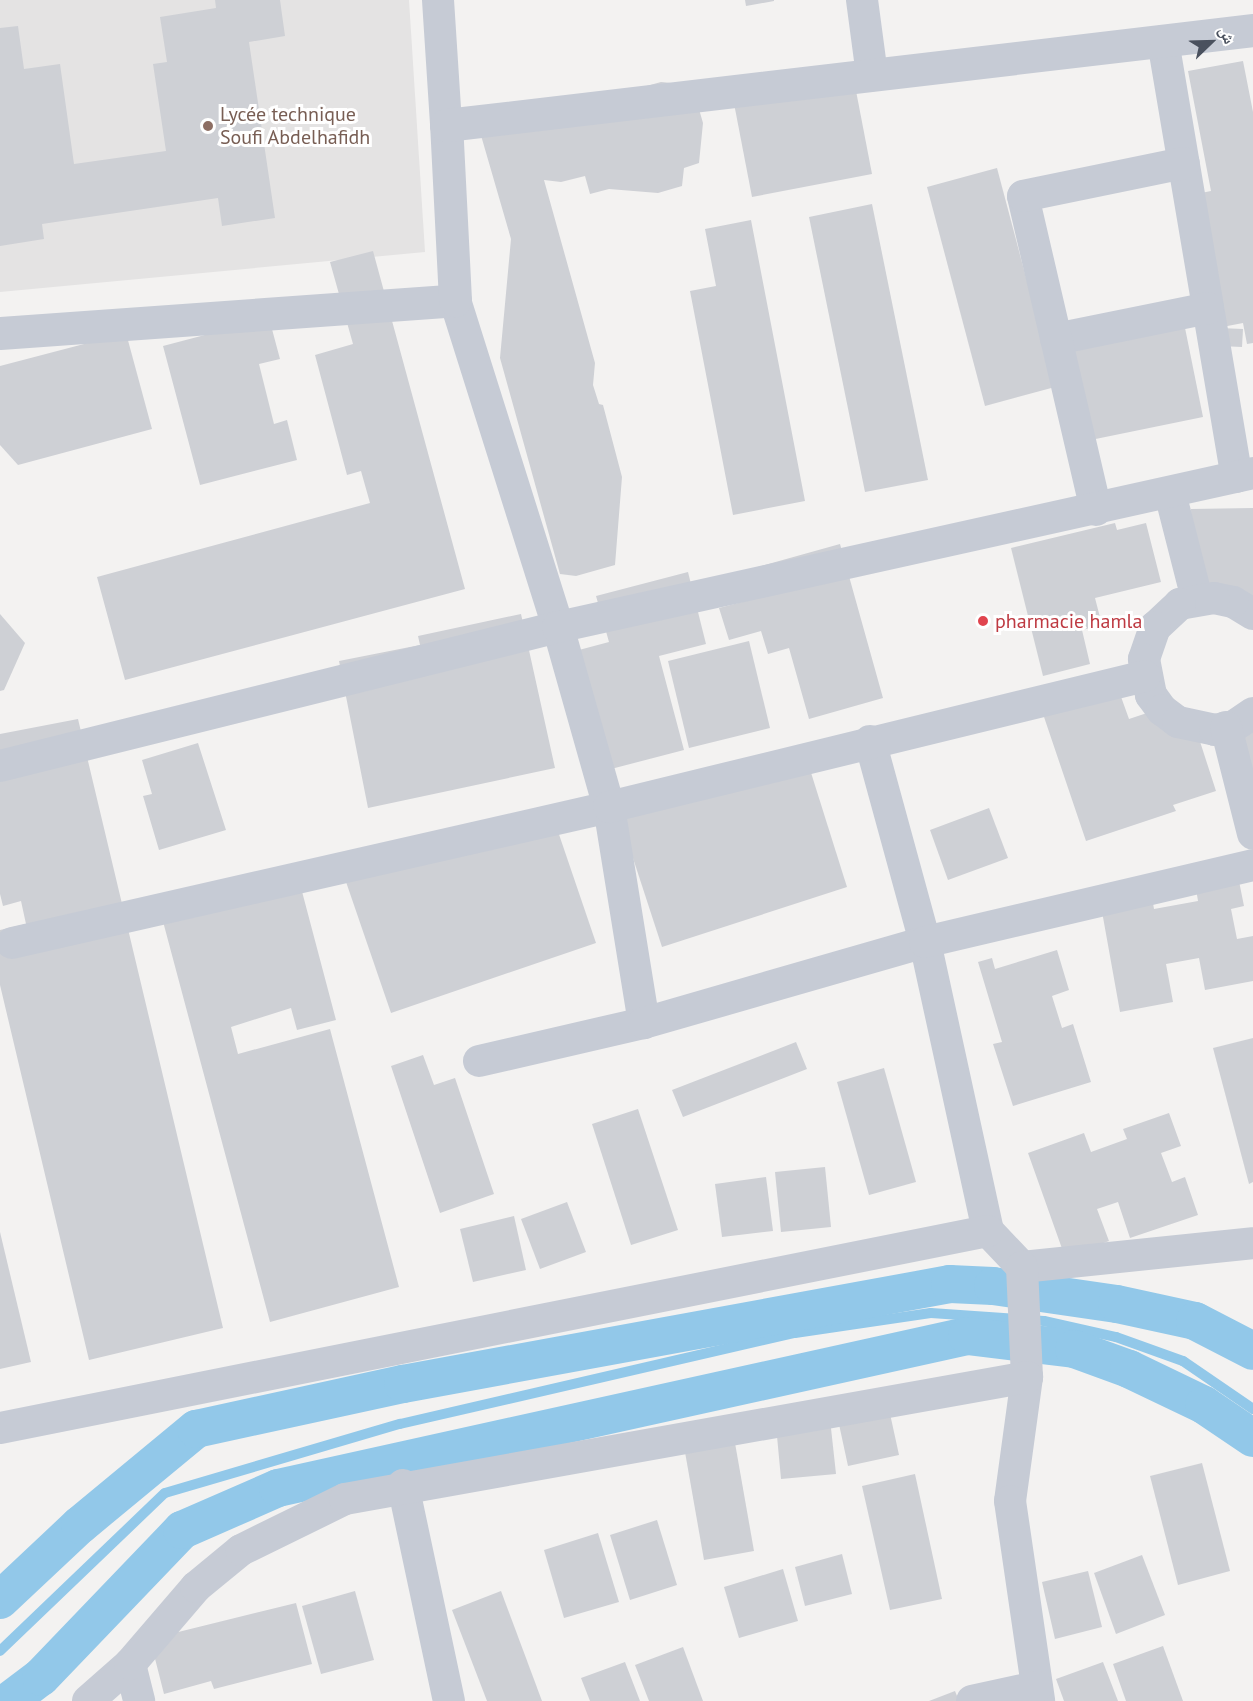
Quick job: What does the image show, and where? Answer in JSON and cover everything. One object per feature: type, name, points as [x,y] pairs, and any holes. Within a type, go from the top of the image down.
[{"type":"street","points":[[438,0],[455,300],[558,627],[609,807],[644,1023]]},
{"type":"street","points":[[862,0],[872,75]]},
{"type":"street","points":[[446,125],[1253,30]]},
{"type":"street","points":[[0,766],[558,627],[1096,510],[1245,475],[1208,308],[1163,41]]},
{"type":"street","points":[[1096,510],[1023,196],[1184,163]]},
{"type":"street","points":[[0,333],[455,300]]},
{"type":"street","points":[[1056,339],[1208,308]]},
{"type":"street","points":[[1170,493],[1197,599]]},
{"type":"street","points":[[1253,614],[1233,602],[1197,599],[1180,604],[1155,627],[1147,642],[1145,676],[1162,710],[1178,722],[1196,729],[1240,720],[1253,834]]},
{"type":"street","points":[[12,943],[609,807],[870,741],[1145,676]]},
{"type":"street","points":[[870,741],[925,942],[988,1231],[1023,1278],[1027,1377],[1010,1501],[1037,1694],[972,1701]]},
{"type":"street","points":[[479,1061],[644,1023],[925,942],[1253,865]]},
{"type":"street","points":[[0,1428],[988,1231]]},
{"type":"street","points":[[1023,1278],[1253,1243]]},
{"type":"street","points":[[88,1701],[130,1664],[196,1587],[241,1550],[345,1499],[403,1485],[1027,1377]]},
{"type":"street","points":[[403,1485],[441,1699]]},
{"type":"street","points":[[130,1664],[139,1701]]},
{"type":"shaded area","name":"Lycée technique Soufi Abdelhafidh","points":[[0,0],[409,0],[425,252],[0,292]]},
{"type":"building","points":[[215,0],[280,0],[285,36],[249,42],[275,218],[222,226],[218,198],[42,224],[44,239],[0,246],[0,28],[18,26],[24,69],[60,64],[74,164],[166,151],[153,64],[167,62],[160,17],[216,8]]},
{"type":"building","points":[[745,0],[774,0],[774,1],[746,6]]},
{"type":"building","points":[[1243,61],[1253,112],[1253,343],[1247,344],[1243,323],[1217,328],[1191,195],[1211,191],[1188,71]]},
{"type":"building","points":[[852,70],[872,174],[752,197],[732,93]]},
{"type":"building","points":[[661,82],[692,85],[703,123],[699,163],[684,168],[682,186],[658,193],[609,189],[590,194],[585,176],[561,182],[544,180],[595,363],[593,385],[599,404],[603,405],[622,477],[615,565],[576,576],[560,574],[500,358],[511,239],[480,132]]},
{"type":"building","points":[[997,168],[1055,387],[985,406],[927,187]]},
{"type":"building","points":[[872,204],[928,480],[865,492],[809,217]]},
{"type":"building","points":[[751,220],[805,501],[733,515],[690,291],[716,286],[705,229]]},
{"type":"building","points":[[373,251],[465,589],[125,680],[97,577],[370,503],[361,471],[347,475],[315,355],[353,344],[330,262]]},
{"type":"building","points":[[1182,313],[1203,417],[1076,443],[1054,339]]},
{"type":"building","points":[[269,318],[280,359],[259,364],[274,424],[287,420],[297,460],[200,485],[163,346]]},
{"type":"building","points":[[1220,328],[1243,329],[1242,347],[1220,346]]},
{"type":"building","points":[[126,333],[152,429],[18,465],[0,445],[0,366]]},
{"type":"building","points":[[1253,508],[1253,610],[1193,604],[1191,509]]},
{"type":"building","points":[[1115,523],[1117,530],[1146,523],[1161,582],[1095,598],[1102,625],[1082,630],[1090,664],[1043,676],[1011,548]]},
{"type":"building","points":[[840,544],[883,698],[809,719],[789,648],[768,654],[761,631],[729,640],[719,608],[742,602],[733,574]]},
{"type":"building","points":[[688,572],[706,644],[659,656],[684,750],[611,769],[579,650],[609,642],[596,596]]},
{"type":"building","points":[[0,614],[25,643],[4,690],[0,691]]},
{"type":"building","points":[[521,614],[555,768],[368,808],[339,661],[420,645],[418,636]]},
{"type":"building","points":[[749,641],[770,728],[689,748],[668,661]]},
{"type":"building","points":[[1115,680],[1129,719],[1177,703],[1195,726],[1216,791],[1173,805],[1176,811],[1086,841],[1043,714]]},
{"type":"building","points":[[1253,717],[1253,796],[1245,783],[1244,722]]},
{"type":"building","points":[[78,719],[223,1328],[89,1360],[0,985],[0,930],[26,924],[21,901],[3,906],[0,894],[0,734]]},
{"type":"building","points":[[198,743],[226,830],[159,850],[143,796],[152,794],[142,760]]},
{"type":"building","points":[[807,760],[847,887],[662,947],[616,806]]},
{"type":"building","points":[[550,808],[596,943],[391,1013],[344,876]]},
{"type":"building","points":[[989,808],[1008,858],[948,880],[930,830]]},
{"type":"building","points":[[295,865],[336,1020],[297,1030],[291,1008],[231,1027],[238,1054],[330,1029],[399,1287],[270,1322],[157,899]]},
{"type":"building","points":[[1238,876],[1244,906],[1231,909],[1237,939],[1253,936],[1253,981],[1205,990],[1199,958],[1166,964],[1173,1002],[1120,1012],[1101,906],[1152,897],[1154,909],[1198,901],[1195,883]]},
{"type":"building","points":[[1057,950],[1069,990],[1052,996],[1062,1028],[1073,1024],[1091,1082],[1013,1106],[993,1044],[1002,1042],[978,962],[992,958],[995,969]]},
{"type":"building","points":[[1253,1038],[1253,1182],[1249,1184],[1213,1048]]},
{"type":"building","points":[[796,1042],[807,1069],[683,1117],[672,1090]]},
{"type":"building","points":[[423,1055],[434,1085],[455,1078],[494,1194],[440,1213],[391,1066]]},
{"type":"building","points":[[884,1068],[916,1182],[869,1195],[837,1082]]},
{"type":"building","points":[[638,1109],[678,1230],[631,1245],[592,1124]]},
{"type":"building","points":[[1169,1113],[1181,1146],[1161,1153],[1172,1182],[1185,1177],[1198,1215],[1130,1238],[1118,1202],[1097,1209],[1109,1241],[1065,1257],[1028,1153],[1084,1133],[1091,1152],[1127,1139],[1123,1129]]},
{"type":"building","points":[[825,1167],[831,1227],[781,1232],[775,1172]]},
{"type":"building","points":[[766,1177],[773,1231],[722,1237],[715,1184]]},
{"type":"building","points":[[567,1202],[586,1252],[540,1269],[521,1219]]},
{"type":"building","points":[[514,1216],[526,1270],[473,1282],[460,1229]]},
{"type":"building","points":[[0,1232],[31,1362],[0,1369]]},
{"type":"building","points":[[885,1391],[899,1455],[848,1466],[834,1401]]},
{"type":"building","points":[[829,1410],[836,1474],[781,1479],[775,1415]]},
{"type":"building","points":[[732,1426],[754,1551],[704,1560],[682,1435]]},
{"type":"building","points":[[1202,1463],[1230,1571],[1178,1585],[1150,1476]]},
{"type":"building","points":[[915,1474],[942,1599],[890,1610],[862,1486]]},
{"type":"building","points":[[657,1520],[677,1585],[630,1600],[610,1535]]},
{"type":"building","points":[[598,1533],[619,1602],[564,1618],[544,1550]]},
{"type":"building","points":[[842,1554],[852,1594],[805,1606],[795,1567]]},
{"type":"building","points":[[1142,1555],[1165,1615],[1116,1634],[1094,1573]]},
{"type":"building","points":[[783,1569],[798,1621],[739,1638],[724,1587]]},
{"type":"building","points":[[1088,1571],[1102,1627],[1055,1639],[1042,1582]]},
{"type":"building","points":[[355,1591],[374,1660],[321,1674],[302,1606]]},
{"type":"building","points":[[501,1591],[542,1701],[487,1701],[452,1610]]},
{"type":"building","points":[[296,1603],[312,1664],[214,1689],[211,1681],[164,1694],[150,1639]]},
{"type":"building","points":[[1163,1646],[1183,1701],[1126,1701],[1113,1664]]},
{"type":"building","points":[[683,1647],[703,1701],[649,1701],[635,1665]]},
{"type":"building","points":[[625,1662],[640,1701],[590,1701],[581,1678]]},
{"type":"building","points":[[1103,1662],[1118,1701],[1064,1701],[1056,1679]]},
{"type":"building","points":[[955,1691],[959,1701],[929,1701]]},
{"type":"waterway","points":[[0,1600],[80,1525],[196,1429],[403,1384],[950,1284],[993,1286],[1117,1304],[1195,1321],[1253,1351]]},
{"type":"waterway","points":[[0,1651],[165,1493],[400,1424],[795,1333],[931,1313],[1044,1321],[1116,1337],[1183,1361],[1253,1409]]},
{"type":"waterway","points":[[9,1701],[41,1677],[182,1530],[278,1488],[967,1336],[1074,1349],[1129,1369],[1204,1405],[1253,1438]]},
{"type":"place","name":"Lycée technique Soufi Abdelhafidh","points":[[208,126]]},
{"type":"place","name":"pharmacie hamla","points":[[983,621]]}]
